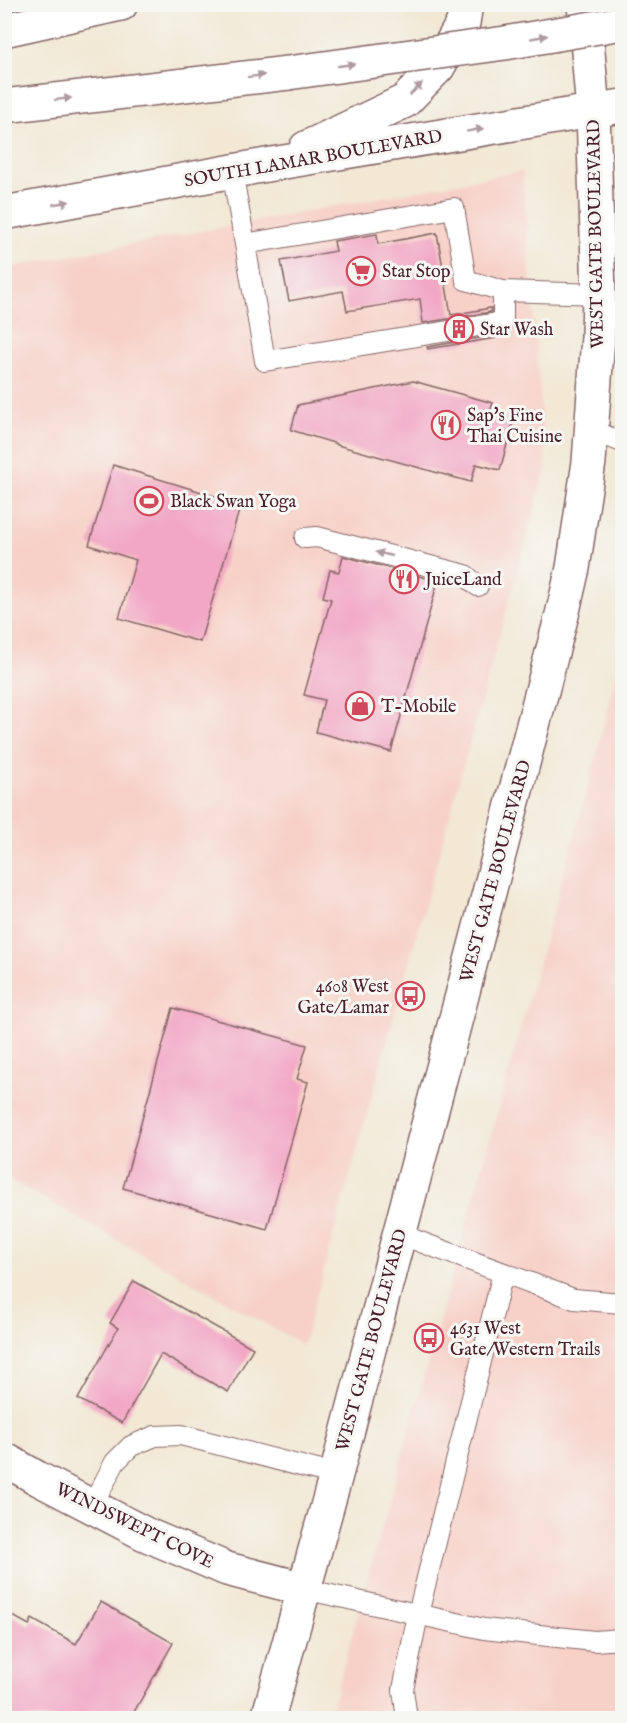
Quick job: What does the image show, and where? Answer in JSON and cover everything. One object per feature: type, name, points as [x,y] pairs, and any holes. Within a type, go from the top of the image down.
[{"type":"main road","points":[[4,30],[121,4]]},
{"type":"main road","points":[[272,164],[405,101],[438,67],[463,23],[466,4]]},
{"type":"main road","name":"WEST GATE BOULEVARD","points":[[268,1719],[336,1475],[563,611],[580,524],[589,462],[598,337],[608,109],[584,4]]},
{"type":"main road","points":[[4,106],[288,73],[505,43],[622,23]]},
{"type":"main road","name":"SOUTH LAMAR BOULEVARD","points":[[4,213],[272,164],[608,109]]},
{"type":"main road","name":"WINDSWEPT COVE","points":[[4,1459],[145,1534],[227,1569],[304,1589]]},
{"type":"lane","points":[[232,171],[265,361],[503,322],[503,291]]},
{"type":"lane","points":[[245,244],[454,208],[466,280],[503,291],[599,294]]},
{"type":"lane","points":[[591,430],[622,442]]},
{"type":"lane","points":[[305,538],[317,537],[465,575],[478,586]]},
{"type":"lane","points":[[399,1234],[574,1299],[622,1303]]},
{"type":"lane","points":[[407,1719],[403,1690],[418,1614],[502,1274]]},
{"type":"lane","points":[[92,1506],[116,1462],[131,1446],[155,1436],[181,1435],[336,1475]]},
{"type":"lane","points":[[304,1589],[484,1629],[594,1641],[622,1639]]},
{"type":"shaded area","points":[[522,171],[546,468],[303,1345],[5,1177],[5,268]]},
{"type":"shaded area","points":[[622,651],[622,1718],[329,1718],[594,764]]},
{"type":"building","points":[[437,233],[451,315],[491,308],[491,312],[423,323],[420,299],[347,311],[343,291],[289,301],[281,261],[336,251],[334,241],[377,234],[378,244]]},
{"type":"building","points":[[496,335],[496,338],[428,349],[427,347]]},
{"type":"building","points":[[413,381],[493,403],[489,415],[513,422],[500,470],[476,464],[471,482],[291,430],[298,405]]},
{"type":"building","points":[[113,465],[241,504],[200,642],[119,618],[136,560],[89,545]]},
{"type":"building","points":[[343,556],[438,581],[391,752],[316,732],[324,700],[304,695],[331,599],[323,597],[330,570],[339,572]]},
{"type":"building","points":[[173,1008],[307,1045],[297,1079],[308,1082],[267,1229],[123,1188]]},
{"type":"building","points":[[134,1281],[253,1348],[228,1392],[161,1354],[122,1423],[78,1399],[118,1328],[110,1323]]},
{"type":"building","points":[[101,1602],[173,1643],[130,1719],[17,1719],[4,1712],[4,1611],[29,1625],[32,1619],[76,1644]]},
{"type":"place","name":"Star Stop","points":[[361,271]]},
{"type":"place","name":"Star Wash","points":[[459,329]]},
{"type":"place","name":"Sap's Fine Thai Cuisine","points":[[446,425]]},
{"type":"place","name":"Black Swan Yoga","points":[[149,501]]},
{"type":"place","name":"JuiceLand","points":[[404,579]]},
{"type":"place","name":"T-Mobile","points":[[360,706]]},
{"type":"place","name":"4608 West Gate/Lamar","points":[[410,996]]},
{"type":"place","name":"4631 West Gate/Western Trails","points":[[429,1338]]}]
